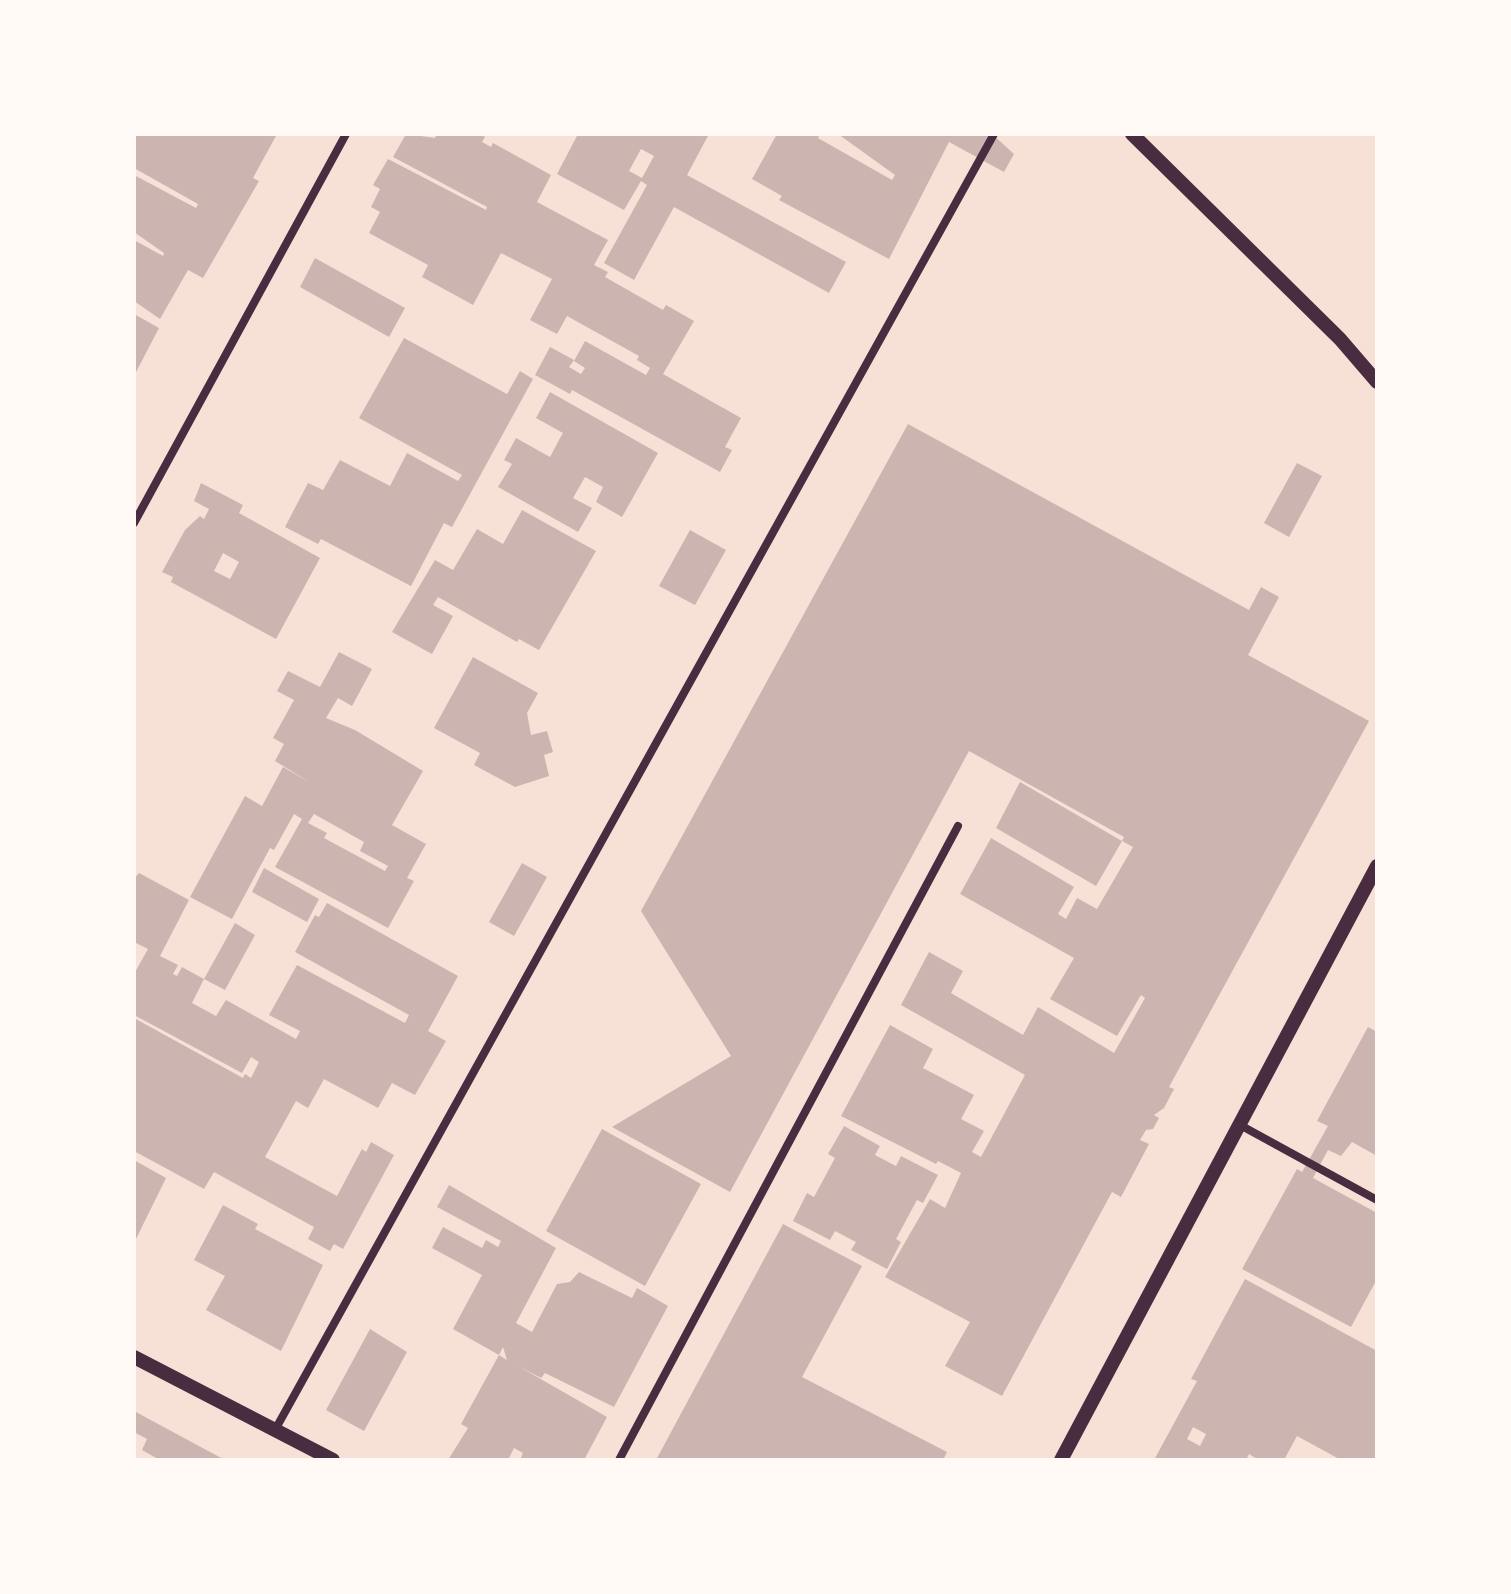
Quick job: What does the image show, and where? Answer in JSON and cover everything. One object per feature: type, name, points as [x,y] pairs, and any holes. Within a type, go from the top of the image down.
[{"type":"street","points":[[134,523],[346,134]]},
{"type":"street","points":[[275,1430],[994,134]]},
{"type":"street","points":[[1132,134],[1340,339],[1377,382]]},
{"type":"street","points":[[619,1460],[958,826]]},
{"type":"street","points":[[1061,1460],[1377,866]]},
{"type":"street","points":[[1240,1125],[1377,1200]]},
{"type":"street","points":[[134,1357],[333,1460]]},
{"type":"building","points":[[134,134],[277,134],[253,178],[259,181],[203,278],[188,270],[160,319],[134,301],[134,240],[163,256],[164,253],[134,232],[134,175],[196,208],[198,204],[134,168]]},
{"type":"building","points":[[406,134],[435,138],[437,134],[480,134],[485,137],[482,142],[491,147],[493,143],[551,175],[537,202],[608,240],[594,265],[608,272],[605,277],[663,310],[666,305],[694,321],[663,374],[741,418],[725,447],[732,450],[720,472],[572,390],[570,394],[535,375],[550,347],[574,360],[569,367],[581,374],[585,368],[574,361],[585,341],[646,375],[650,368],[637,360],[639,356],[567,316],[557,334],[530,320],[552,279],[501,253],[473,305],[422,277],[428,265],[369,233],[380,212],[371,207],[380,189],[373,185],[388,159],[486,210],[487,207],[393,157]]},
{"type":"building","points":[[578,134],[709,134],[687,175],[846,262],[829,293],[674,207],[634,280],[604,263],[647,185],[641,181],[624,210],[557,174]],"holes":[[[641,149],[654,156],[642,178],[629,171]]]},
{"type":"building","points":[[777,134],[820,134],[818,138],[892,180],[895,175],[838,134],[992,134],[1014,154],[1004,172],[949,142],[889,259],[779,200],[782,196],[752,179]]},
{"type":"building","points":[[315,258],[405,308],[389,337],[300,287]]},
{"type":"building","points":[[134,314],[159,328],[134,376]]},
{"type":"building","points":[[404,338],[507,394],[520,371],[533,379],[452,527],[444,523],[411,586],[321,539],[318,544],[285,527],[308,483],[323,490],[340,460],[390,486],[407,453],[458,481],[462,475],[359,418]]},
{"type":"building","points":[[550,392],[658,453],[622,517],[596,502],[603,487],[585,477],[573,498],[592,508],[578,532],[498,487],[512,464],[504,460],[516,438],[550,457],[563,433],[536,418]]},
{"type":"building","points":[[908,424],[1249,610],[1261,587],[1279,597],[1248,655],[1369,721],[1169,1087],[1174,1089],[1164,1108],[1154,1115],[1159,1118],[1153,1129],[1146,1130],[1140,1140],[1149,1144],[1121,1197],[1112,1192],[1002,1396],[945,1366],[970,1322],[885,1277],[930,1199],[945,1208],[961,1173],[938,1161],[936,1164],[841,1116],[890,1025],[933,1049],[923,1068],[974,1095],[961,1119],[984,1131],[972,1152],[981,1157],[1025,1075],[901,1005],[929,952],[963,971],[951,993],[1023,1035],[1038,1007],[1114,1053],[1145,998],[1141,995],[1117,1036],[1050,999],[1074,958],[960,894],[991,838],[1074,887],[1058,914],[1066,919],[1077,898],[1097,909],[1133,847],[1122,841],[1124,837],[969,751],[730,1192],[612,1127],[731,1056],[641,911]]},
{"type":"building","points":[[1297,463],[1322,476],[1289,537],[1264,523]]},
{"type":"building","points":[[201,483],[243,505],[239,513],[320,558],[276,639],[171,582],[173,577],[162,572],[185,530],[200,516],[204,519],[209,509],[194,501]],"holes":[[[223,553],[239,562],[230,579],[214,571]]]},
{"type":"building","points":[[522,510],[596,551],[539,650],[519,639],[517,642],[438,597],[433,605],[453,616],[432,654],[392,632],[435,560],[453,570],[477,529],[503,544]]},
{"type":"building","points":[[690,530],[726,550],[695,605],[659,586]]},
{"type":"building","points":[[339,652],[372,669],[352,706],[338,698],[326,718],[355,730],[423,771],[392,825],[426,844],[407,878],[414,881],[388,928],[275,867],[302,819],[294,814],[274,850],[270,848],[232,919],[190,897],[245,796],[262,806],[283,767],[311,783],[275,761],[284,744],[273,738],[294,700],[277,691],[288,671],[320,687]],"holes":[[[314,814],[364,842],[360,851],[388,866],[385,871],[324,838],[327,833],[308,823]]]},
{"type":"building","points":[[473,657],[538,693],[527,713],[531,735],[547,731],[553,752],[544,755],[549,776],[515,787],[474,765],[480,753],[434,728]]},
{"type":"building","points":[[1020,782],[1122,841],[1096,886],[996,828]]},
{"type":"building","points":[[522,863],[547,877],[514,936],[489,922]]},
{"type":"building","points":[[264,868],[319,899],[307,922],[252,892]]},
{"type":"building","points":[[139,873],[189,900],[160,956],[178,965],[173,974],[177,976],[182,967],[204,979],[192,1003],[216,1016],[226,1000],[296,1039],[300,1031],[269,1015],[297,965],[405,1023],[409,1015],[295,952],[315,915],[319,917],[327,903],[458,976],[428,1031],[446,1041],[415,1095],[392,1083],[378,1108],[324,1079],[308,1108],[296,1101],[265,1157],[337,1196],[362,1149],[366,1152],[371,1142],[394,1155],[343,1249],[334,1244],[330,1251],[308,1239],[314,1227],[214,1172],[204,1189],[134,1151],[134,1018],[243,1078],[245,1074],[251,1078],[259,1062],[251,1057],[242,1073],[134,1015],[134,974],[148,949],[134,942],[134,879]]},
{"type":"building","points":[[235,923],[255,935],[225,990],[204,979]]},
{"type":"building","points":[[1368,1027],[1377,1032],[1377,1156],[1352,1142],[1341,1156],[1328,1150],[1313,1178],[1377,1213],[1377,1279],[1351,1327],[1242,1269],[1297,1169],[1302,1172],[1328,1126],[1317,1121]]},
{"type":"building","points":[[844,1126],[880,1146],[875,1155],[896,1166],[901,1156],[938,1175],[923,1203],[917,1200],[896,1239],[901,1242],[887,1269],[851,1250],[856,1242],[835,1231],[830,1240],[793,1221],[807,1193],[814,1197],[835,1158],[828,1154]]},
{"type":"building","points":[[602,1129],[701,1184],[645,1286],[546,1231]]},
{"type":"building","points":[[134,1160],[166,1178],[134,1243]]},
{"type":"building","points":[[449,1185],[556,1248],[516,1323],[532,1332],[557,1284],[570,1282],[579,1272],[632,1298],[637,1288],[668,1306],[614,1407],[545,1373],[541,1378],[518,1366],[607,1417],[584,1460],[520,1460],[523,1453],[514,1448],[508,1460],[448,1460],[468,1428],[461,1424],[499,1355],[453,1329],[482,1275],[432,1248],[443,1227],[482,1248],[486,1240],[498,1247],[501,1241],[437,1207]],"holes":[[[503,1347],[507,1360],[499,1355]]]},
{"type":"building","points":[[223,1205],[258,1224],[255,1229],[323,1265],[281,1351],[206,1310],[225,1276],[194,1260]]},
{"type":"building","points":[[783,1224],[862,1266],[802,1377],[947,1452],[943,1460],[656,1460]]},
{"type":"building","points":[[1245,1279],[1377,1351],[1377,1460],[1341,1460],[1297,1436],[1284,1460],[1259,1460],[1249,1454],[1246,1460],[1154,1460],[1197,1381],[1191,1379]],"holes":[[[1193,1427],[1206,1434],[1200,1446],[1187,1439]]]},
{"type":"building","points":[[370,1329],[407,1352],[364,1431],[326,1410]]},
{"type":"building","points":[[134,1411],[225,1460],[160,1460],[142,1450],[147,1439],[134,1432]]}]
